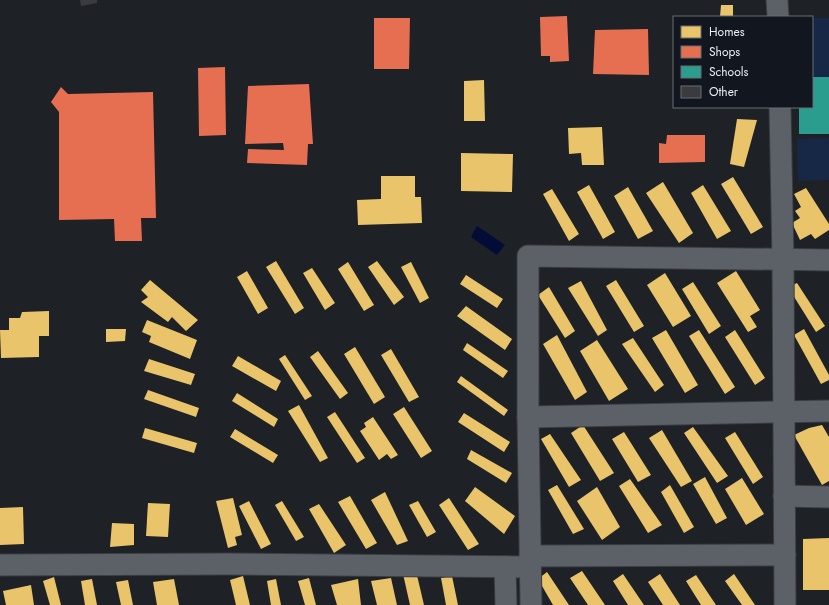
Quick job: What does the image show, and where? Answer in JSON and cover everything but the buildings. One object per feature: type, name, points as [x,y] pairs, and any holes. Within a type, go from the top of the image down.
[{"type":"street","points":[[777,0],[778,16]]},
{"type":"street","points":[[780,108],[783,260],[785,605]]},
{"type":"street","points":[[531,605],[528,416],[528,256],[829,260]]},
{"type":"street","points":[[528,416],[829,411]]},
{"type":"street","points":[[784,496],[829,497]]},
{"type":"street","points":[[0,565],[229,564],[505,567],[530,562],[785,555]]},
{"type":"street","points":[[505,567],[506,605]]},
{"type":"shaded area","points":[[813,18],[829,18],[829,77],[813,77]]},
{"type":"shaded area","points":[[829,138],[829,180],[798,181],[797,139]]},
{"type":"shaded area","points":[[477,226],[505,245],[497,255],[471,237]]}]
